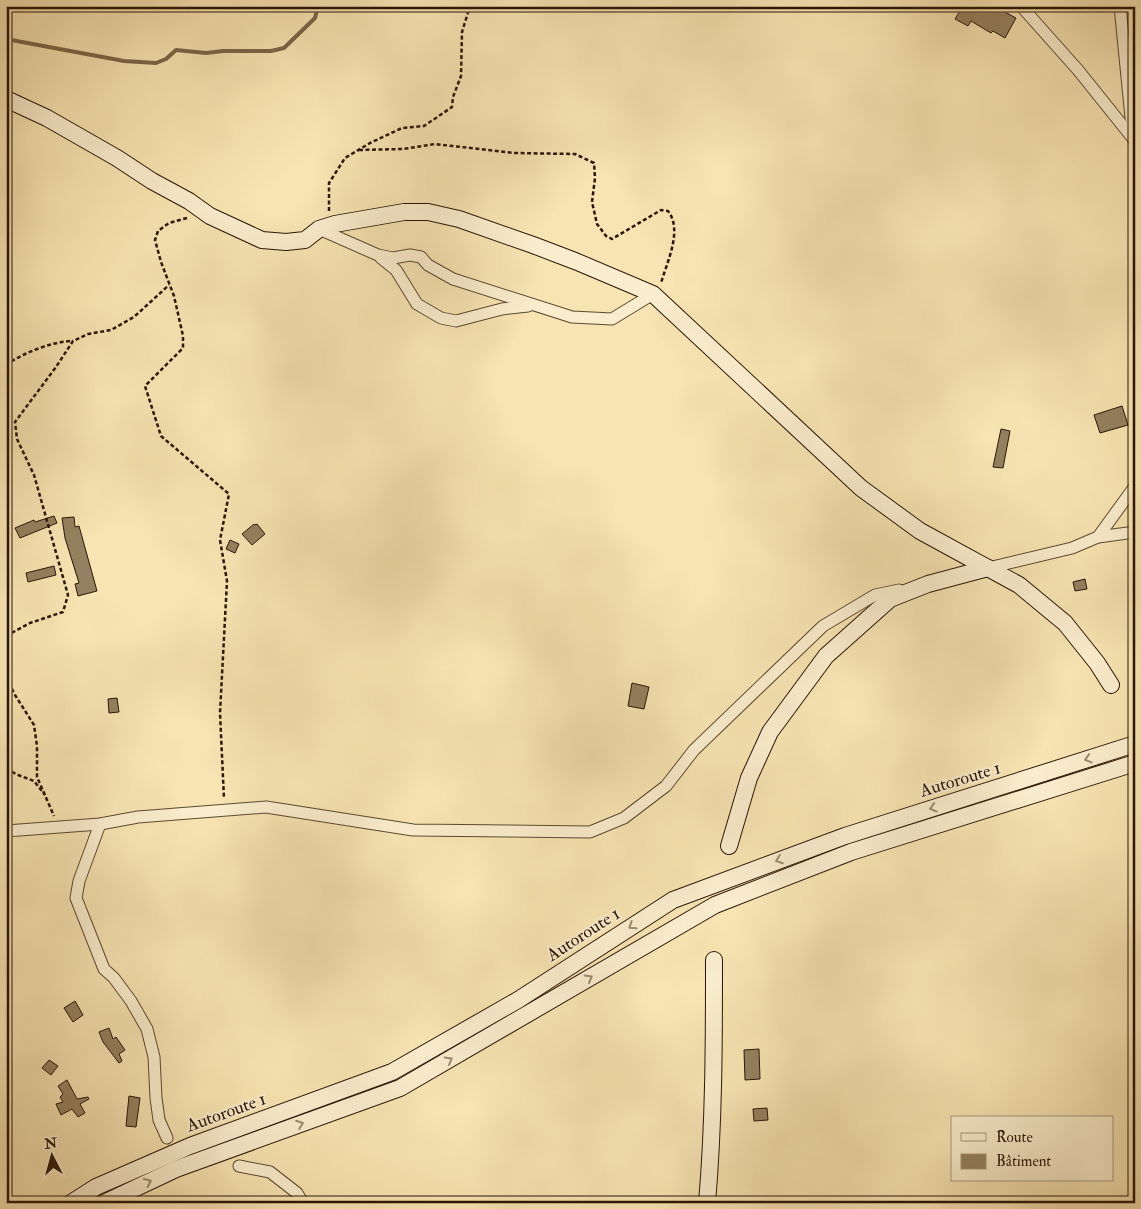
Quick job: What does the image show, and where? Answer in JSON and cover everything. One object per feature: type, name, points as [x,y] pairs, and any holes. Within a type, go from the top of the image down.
[{"type":"main road","points":[[6,99],[47,118],[117,158],[152,181],[189,201],[210,216],[262,240],[286,242],[305,240],[324,227],[404,212],[428,212],[460,219],[533,245],[653,294],[861,488],[920,531],[1019,585],[1066,623],[1097,663],[1111,685]]},
{"type":"main road","points":[[729,846],[749,778],[770,732],[826,656],[890,599],[928,584],[988,568]]},
{"type":"main road","name":"Autoroute 1","points":[[71,1203],[96,1187],[190,1146],[392,1072],[518,1000],[673,900],[845,836],[1135,744]]},
{"type":"main road","name":"Autoroute 1","points":[[104,1203],[176,1169],[400,1088],[715,905],[851,852],[1135,763]]},
{"type":"main road","points":[[707,1203],[712,1156],[714,960]]},
{"type":"street","points":[[1021,6],[1078,70],[1135,141]]},
{"type":"street","points":[[1120,6],[1131,118],[1135,128]]},
{"type":"street","points":[[324,227],[378,255],[396,270],[417,304],[441,318],[456,321],[502,309],[533,305]]},
{"type":"street","points":[[378,255],[393,258],[410,254],[421,257],[428,265],[452,280],[572,317],[612,319],[653,294]]},
{"type":"street","points":[[1098,537],[1135,486]]},
{"type":"street","points":[[988,568],[1072,548],[1098,537],[1135,532]]},
{"type":"street","points":[[6,831],[100,824],[138,817],[266,807],[413,830],[590,832],[624,818],[666,786],[694,750],[823,626],[875,595],[928,584]]},
{"type":"street","points":[[100,824],[79,881],[76,898],[104,969],[126,993],[147,1029],[154,1057],[159,1120],[167,1138]]},
{"type":"street","points":[[238,1166],[270,1172],[297,1193],[303,1203]]},
{"type":"path","points":[[324,227],[329,184],[345,158],[402,128],[424,126],[452,108],[453,96],[461,76],[462,32],[470,6]]},
{"type":"path","points":[[359,150],[403,150],[435,144],[514,153],[574,154],[594,162],[595,178],[592,202],[597,224],[606,236],[612,239],[621,235],[661,210],[668,211],[674,218],[675,230],[671,248],[659,288],[653,294]]},
{"type":"path","points":[[210,216],[179,219],[158,230],[156,240],[160,262],[174,296],[183,336],[183,348],[145,386],[161,436],[229,494],[220,540],[227,581],[220,713],[224,811]]},
{"type":"path","points":[[6,365],[22,356],[59,341],[73,341],[88,334],[111,330],[134,318],[170,285]]},
{"type":"path","points":[[6,636],[30,623],[63,612],[68,595],[34,476],[18,439],[15,422],[73,341]]},
{"type":"path","points":[[6,678],[14,696],[34,725],[37,746],[37,777],[58,826]]},
{"type":"path","points":[[6,769],[34,781],[48,800]]},
{"type":"building","points":[[963,6],[994,6],[1016,18],[1005,38],[993,31],[991,33],[971,21],[968,26],[955,19]]},
{"type":"building","points":[[1122,406],[1128,425],[1100,433],[1094,415]]},
{"type":"building","points":[[1001,429],[1010,431],[1003,468],[993,467]]},
{"type":"building","points":[[54,516],[57,523],[20,538],[15,528],[34,520],[35,522]]},
{"type":"building","points":[[74,517],[75,527],[79,526],[97,591],[78,596],[75,584],[79,583],[65,538],[62,518]]},
{"type":"building","points":[[254,524],[257,524],[265,534],[252,545],[242,534]]},
{"type":"building","points":[[230,540],[239,544],[235,553],[226,549]]},
{"type":"building","points":[[54,566],[56,575],[28,582],[26,573]]},
{"type":"building","points":[[1085,579],[1087,589],[1075,591],[1073,582]]},
{"type":"building","points":[[632,683],[649,687],[644,709],[628,706]]},
{"type":"building","points":[[117,698],[119,712],[109,713],[108,699]]},
{"type":"building","points":[[75,1001],[83,1015],[73,1022],[64,1008]]},
{"type":"building","points":[[109,1028],[113,1039],[116,1037],[125,1050],[119,1054],[122,1061],[119,1063],[103,1042],[99,1032]]},
{"type":"building","points":[[759,1049],[760,1079],[745,1080],[744,1050]]},
{"type":"building","points":[[49,1060],[58,1066],[51,1075],[42,1068]]},
{"type":"building","points":[[67,1080],[77,1099],[88,1097],[89,1099],[80,1104],[85,1113],[78,1117],[72,1109],[61,1115],[56,1104],[63,1102],[60,1097],[63,1094],[58,1086]]},
{"type":"building","points":[[129,1096],[140,1098],[136,1127],[126,1126]]},
{"type":"building","points":[[767,1108],[768,1120],[754,1121],[753,1109]]},
{"type":"waterway","points":[[6,39],[124,61],[156,63],[166,59],[176,50],[206,53],[271,51],[284,48],[315,18],[318,6]]}]
